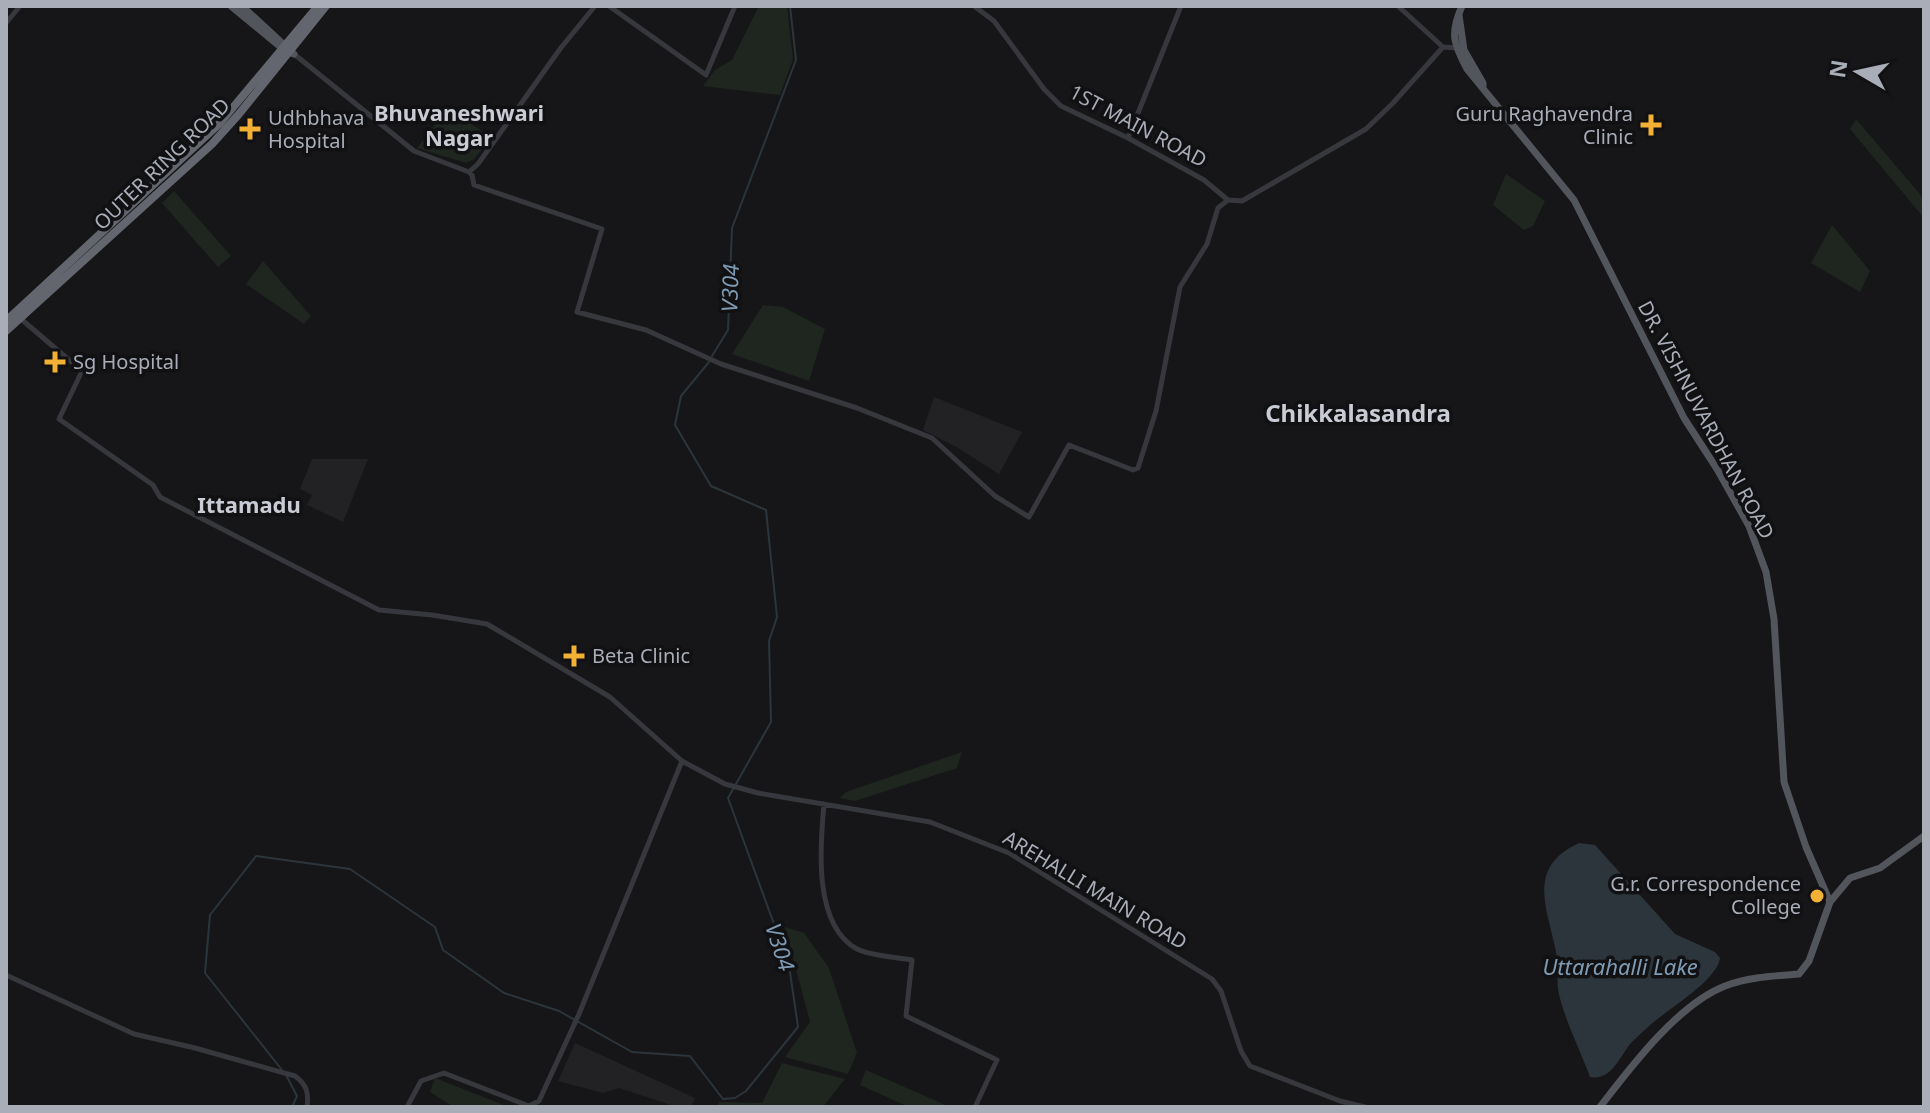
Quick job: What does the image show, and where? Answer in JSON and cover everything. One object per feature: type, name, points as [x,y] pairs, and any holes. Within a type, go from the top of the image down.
[{"type":"highway","name":"OUTER RING ROAD","points":[[289,50],[318,6]]},
{"type":"highway","name":"OUTER RING ROAD","points":[[6,331],[18,315],[220,123],[326,6]]},
{"type":"highway","name":"OUTER RING ROAD","points":[[6,321],[18,315]]},
{"type":"main road","points":[[231,6],[289,50]]},
{"type":"main road","points":[[242,6],[289,50]]},
{"type":"main road","points":[[1460,49],[1453,31],[1462,6]]},
{"type":"main road","name":"DR. VISHNUVARDHAN ROAD","points":[[1460,49],[1467,69],[1574,200],[1684,418],[1749,526],[1766,572],[1774,619],[1784,782],[1806,847],[1830,902]]},
{"type":"main road","points":[[1600,1107],[1664,1031],[1708,995],[1736,982],[1799,974],[1809,961],[1830,902],[1853,875],[1880,868],[1924,836]]},
{"type":"street","points":[[6,23],[20,6]]},
{"type":"street","points":[[469,172],[595,6]]},
{"type":"street","points":[[609,6],[706,75],[735,6]]},
{"type":"street","name":"1ST MAIN ROAD","points":[[974,6],[994,21],[1044,89],[1061,106],[1204,180],[1228,200]]},
{"type":"street","points":[[1128,138],[1181,6]]},
{"type":"street","points":[[1398,6],[1443,47],[1460,49]]},
{"type":"street","points":[[289,50],[414,151],[469,172],[474,185],[602,229],[577,312],[646,330],[715,362],[860,409],[932,438],[995,496],[1029,517],[1069,445],[1135,471],[1139,466],[1156,411],[1180,287],[1207,244],[1218,208],[1228,200],[1242,201],[1372,124],[1443,47]]},
{"type":"street","name":"AREHALLI MAIN ROAD","points":[[18,315],[82,371],[59,419],[153,485],[160,497],[379,610],[487,624],[616,701],[682,761],[725,784],[930,822],[1014,856],[1212,979],[1221,991],[1241,1051],[1250,1066],[1340,1101],[1365,1107]]},
{"type":"street","points":[[407,1107],[421,1081],[444,1073],[533,1105],[543,1095],[682,761]]},
{"type":"street","points":[[824,804],[819,848],[828,910],[838,934],[858,950],[912,960],[906,1016],[997,1060],[975,1107]]},
{"type":"street","points":[[6,975],[134,1034],[295,1076],[304,1082],[309,1094],[307,1107]]},
{"type":"shaded area","points":[[787,6],[793,59],[780,95],[703,86],[715,70],[732,60],[758,8]]},
{"type":"shaded area","points":[[447,109],[492,137],[474,159],[466,163],[417,148]]},
{"type":"shaded area","points":[[1856,119],[1924,199],[1924,218],[1850,129]]},
{"type":"shaded area","points":[[1506,174],[1545,201],[1533,226],[1524,230],[1493,205]]},
{"type":"shaded area","points":[[174,191],[231,256],[218,267],[162,203]]},
{"type":"shaded area","points":[[1832,225],[1870,271],[1860,292],[1811,263]]},
{"type":"shaded area","points":[[263,261],[311,316],[304,324],[246,284]]},
{"type":"shaded area","points":[[763,305],[783,307],[825,329],[809,381],[732,354]]},
{"type":"shaded area","points":[[934,397],[1022,432],[999,474],[923,430]]},
{"type":"shaded area","points":[[312,459],[368,459],[343,522],[307,505],[312,495],[300,489]]},
{"type":"shaded area","points":[[962,752],[957,768],[855,801],[840,798],[846,792]]},
{"type":"shaded area","points":[[785,927],[804,933],[829,968],[857,1053],[848,1074],[785,1057],[810,1022]]},
{"type":"shaded area","points":[[575,1043],[695,1098],[691,1107],[677,1107],[619,1088],[603,1093],[558,1081]]},
{"type":"shaded area","points":[[782,1063],[845,1079],[823,1107],[717,1107],[719,1102],[762,1103]]},
{"type":"shaded area","points":[[866,1070],[950,1107],[909,1107],[860,1085]]},
{"type":"shaded area","points":[[435,1078],[509,1107],[454,1107],[430,1092]]},
{"type":"water","name":"Uttarahalli Lake","points":[[1579,843],[1595,845],[1675,934],[1715,952],[1720,958],[1717,967],[1701,985],[1630,1044],[1609,1072],[1597,1077],[1590,1077],[1560,999],[1556,952],[1544,891],[1552,865],[1562,853]]},
{"type":"waterway","name":"V304","points":[[712,356],[728,330],[732,228],[796,60],[790,6]]},
{"type":"waterway","name":"V304","points":[[282,1070],[205,973],[210,915],[256,856],[350,869],[435,927],[443,950],[504,993],[559,1011],[632,1052],[690,1056],[723,1099],[735,1098],[746,1091],[798,1027],[789,965],[728,798],[771,722],[769,641],[777,617],[766,510],[711,486],[675,425],[681,396],[709,362]]},
{"type":"waterway","name":"V304","points":[[286,1075],[297,1096],[292,1107]]},
{"type":"place","name":"Guru Raghavendra Clinic","points":[[1651,125]]},
{"type":"place","name":"Udhbhava Hospital","points":[[250,129]]},
{"type":"place","name":"Sg Hospital","points":[[55,362]]},
{"type":"place","name":"Beta Clinic","points":[[574,656]]},
{"type":"place","name":"G.r. Correspondence College","points":[[1817,896]]},
{"type":"district","name":"Bhuvaneshwari Nagar","points":[[459,126]]},
{"type":"district","name":"Chikkalasandra","points":[[1358,414]]},
{"type":"district","name":"Ittamadu","points":[[249,505]]}]
